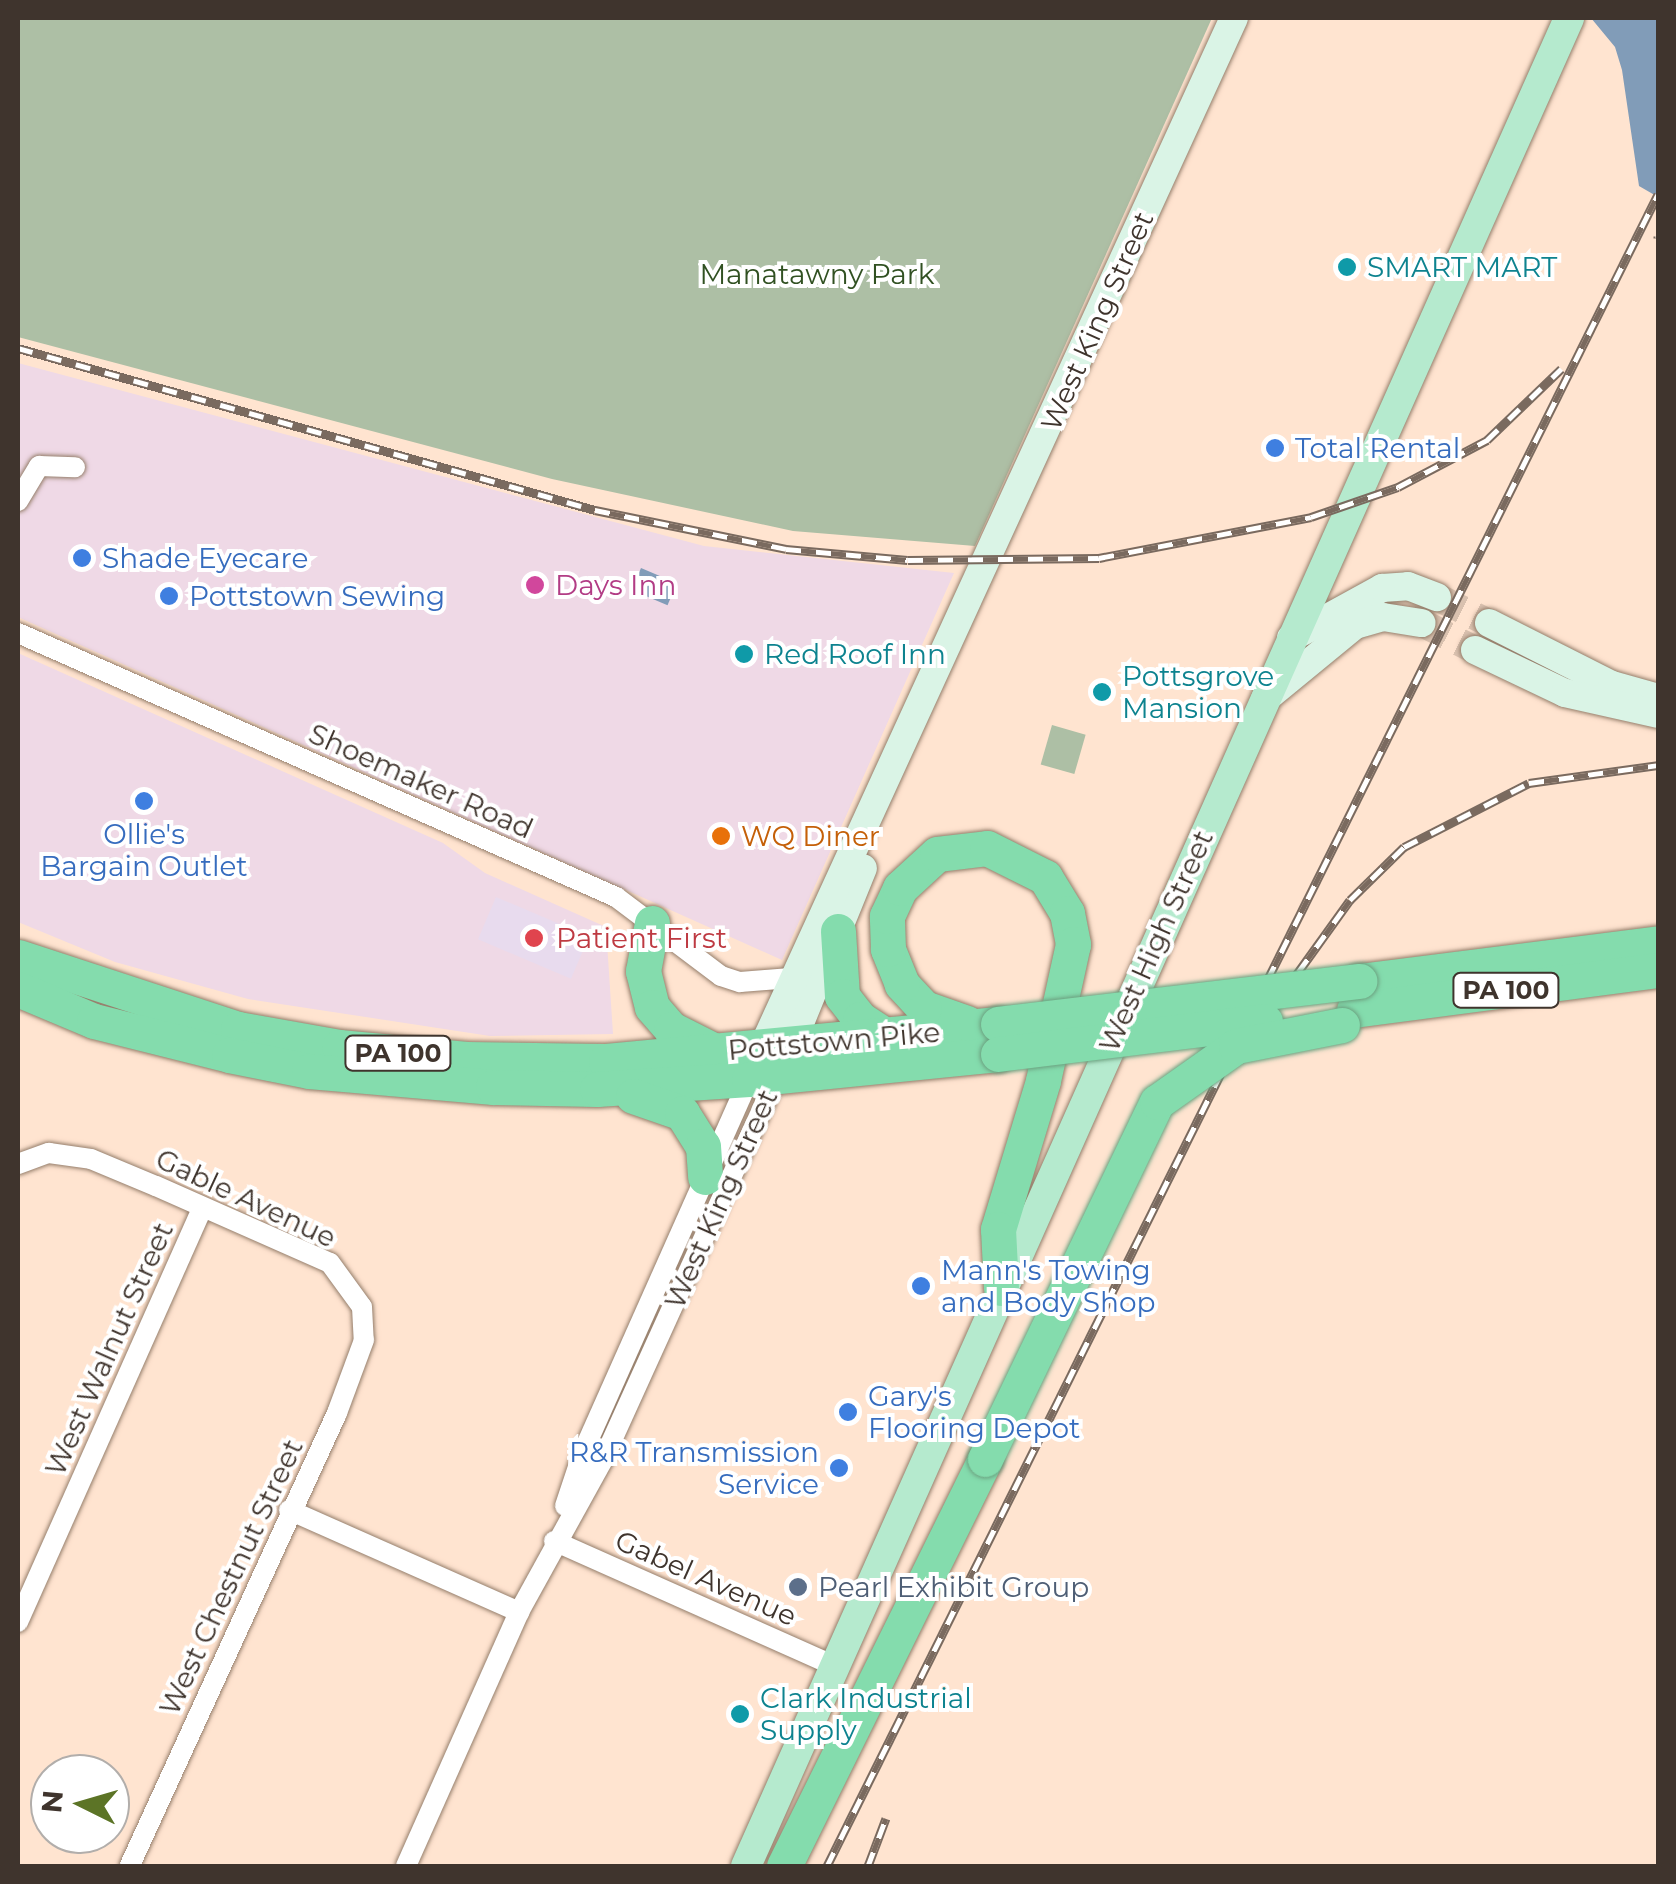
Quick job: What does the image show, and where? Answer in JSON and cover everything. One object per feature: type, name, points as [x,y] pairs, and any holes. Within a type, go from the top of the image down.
[{"type":"highway","points":[[995,1035],[924,1008],[902,984],[888,949],[887,916],[900,888],[924,864],[952,848],[987,848],[1033,866],[1054,887],[1072,927],[1071,972],[998,1230],[1001,1288]]},
{"type":"highway","points":[[652,922],[643,971],[652,1007],[671,1029],[718,1052]]},
{"type":"highway","points":[[838,931],[842,996],[860,1019],[888,1037]]},
{"type":"highway","name":"Pottstown Pike","points":[[1352,1005],[1658,942]]},
{"type":"highway","name":"Pottstown Pike","points":[[18,957],[238,1029],[339,1048],[606,1061],[718,1052],[770,1063],[888,1037],[995,1035]]},
{"type":"highway","name":"Pottstown Pike","points":[[18,989],[94,1021],[309,1070],[597,1089],[995,1035],[1459,996],[1658,970]]},
{"type":"highway","points":[[784,1866],[1157,1102],[1236,1046],[1352,1005]]},
{"type":"highway","points":[[597,1089],[682,1113],[699,1137],[705,1177]]},
{"type":"main road","name":"West King Street","points":[[770,1063],[792,978],[960,625],[1234,18]]},
{"type":"main road","name":"West High Street","points":[[746,1866],[1566,24]]},
{"type":"main road","points":[[1292,638],[1382,588],[1408,586],[1437,597]]},
{"type":"main road","points":[[1264,699],[1355,625],[1383,617],[1422,623]]},
{"type":"main road","points":[[1489,623],[1612,684],[1658,698]]},
{"type":"main road","name":"West King Street","points":[[770,1063],[838,931],[960,625]]},
{"type":"main road","points":[[1475,650],[1565,693],[1658,714]]},
{"type":"street","points":[[18,501],[38,466],[75,467]]},
{"type":"street","name":"Shoemaker Road","points":[[18,634],[616,897],[721,976],[740,982],[792,978]]},
{"type":"street","name":"West King Street","points":[[554,1541],[583,1452],[705,1177],[770,1063]]},
{"type":"street","name":"West King Street","points":[[406,1866],[519,1612],[554,1541],[603,1460],[770,1063]]},
{"type":"street","name":"Gable Avenue","points":[[18,1164],[49,1153],[91,1159],[330,1263],[362,1306]]},
{"type":"street","name":"West Walnut Street","points":[[18,1622],[202,1209]]},
{"type":"street","name":"West Chestnut Street","points":[[130,1866],[364,1340],[362,1306]]},
{"type":"street","points":[[290,1510],[519,1612]]},
{"type":"street","name":"Gabel Avenue","points":[[554,1541],[836,1666]]},
{"type":"shaded area","points":[[18,363],[704,546],[954,573],[782,960],[18,617]]},
{"type":"shaded area","points":[[18,653],[443,843],[485,873],[606,927],[613,1034],[490,1036],[248,999],[115,962],[18,922]]},
{"type":"shaded area","name":"Patient First","points":[[496,897],[589,936],[571,979],[478,939]]},
{"type":"green space","name":"Manatawny Park","points":[[18,18],[1212,18],[975,546],[793,531],[552,479],[18,337]]},
{"type":"green space","points":[[1052,725],[1086,735],[1074,774],[1041,764]]},
{"type":"water","points":[[1591,18],[1658,18],[1658,197],[1639,186],[1622,70],[1615,47]]},
{"type":"water","points":[[641,568],[677,583],[668,605],[632,590]]},
{"type":"tunnel","points":[[1437,597],[1489,623]]},
{"type":"tunnel","points":[[1422,623],[1475,650]]},
{"type":"railway","points":[[827,1866],[1658,194]]},
{"type":"railway","points":[[18,348],[595,510],[786,549],[908,560],[1099,558],[1311,517],[1398,487],[1487,440],[1561,369]]},
{"type":"railway","points":[[1281,996],[1350,900],[1404,847],[1529,783],[1658,765]]},
{"type":"railway","points":[[868,1866],[886,1818]]},
{"type":"place","name":"SMART MART","points":[[1347,267]]},
{"type":"place","name":"Total Rental","points":[[1275,448]]},
{"type":"place","name":"Shade Eyecare","points":[[82,558]]},
{"type":"place","name":"Days Inn","points":[[535,585]]},
{"type":"place","name":"Pottstown Sewing","points":[[169,596]]},
{"type":"place","name":"Red Roof Inn","points":[[744,654]]},
{"type":"place","name":"Pottsgrove Mansion","points":[[1102,692]]},
{"type":"place","name":"Ollie's Bargain Outlet","points":[[144,801]]},
{"type":"place","name":"WQ Diner","points":[[721,836]]},
{"type":"place","name":"Patient First","points":[[534,938]]},
{"type":"place","name":"Mann's Towing and Body Shop","points":[[921,1286]]},
{"type":"place","name":"Gary's Flooring Depot","points":[[848,1412]]},
{"type":"place","name":"R&R Transmission Service","points":[[839,1468]]},
{"type":"place","name":"Pearl Exhibit Group","points":[[798,1587]]},
{"type":"place","name":"Clark Industrial Supply","points":[[740,1714]]}]
